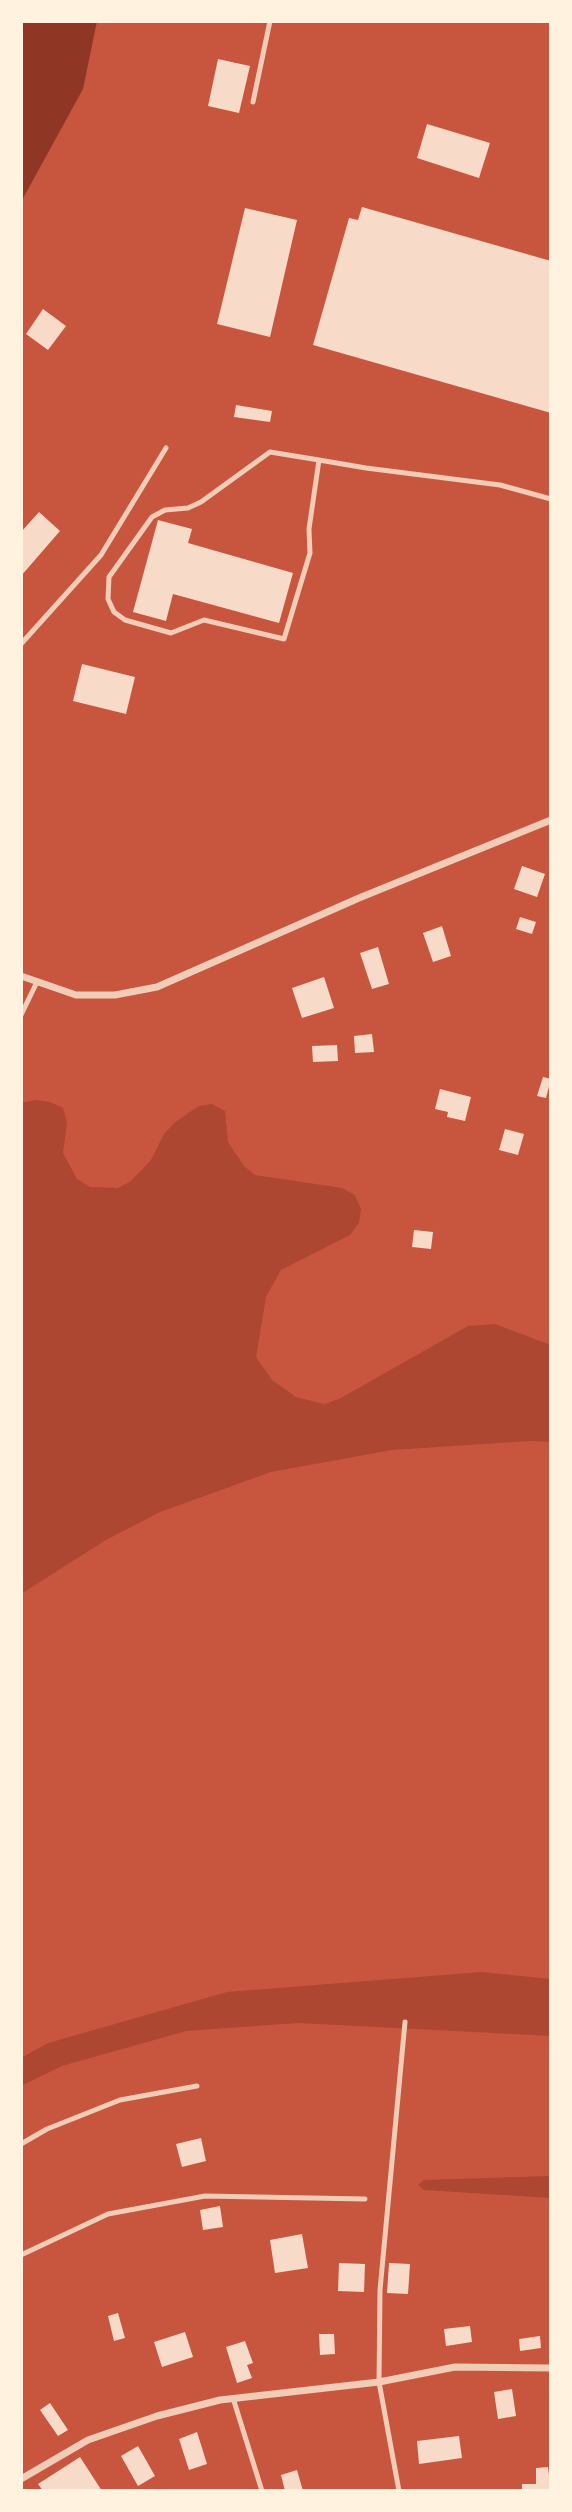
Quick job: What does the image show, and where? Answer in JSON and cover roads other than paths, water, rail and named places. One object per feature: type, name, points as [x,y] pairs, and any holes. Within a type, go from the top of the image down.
[{"type":"street","points":[[21,976],[36,984],[76,995],[115,995],[157,987],[359,898],[551,820]]},
{"type":"street","points":[[21,2479],[88,2440],[157,2416],[233,2398],[379,2382],[455,2367],[551,2368]]},
{"type":"lane","points":[[253,102],[270,21]]},
{"type":"lane","points":[[21,644],[101,555],[166,448]]},
{"type":"lane","points":[[319,460],[309,529],[310,553],[284,639],[204,620],[171,633],[125,620],[114,612],[108,599],[108,577],[152,517],[165,510],[188,508],[201,502],[270,452],[500,485],[551,499]]},
{"type":"lane","points":[[21,1015],[36,984]]},
{"type":"lane","points":[[399,2491],[379,2382],[380,2290],[405,2022]]},
{"type":"lane","points":[[21,2144],[47,2129],[120,2100],[197,2086]]},
{"type":"lane","points":[[21,2255],[108,2214],[205,2196],[365,2199]]},
{"type":"lane","points":[[233,2398],[262,2491]]}]
